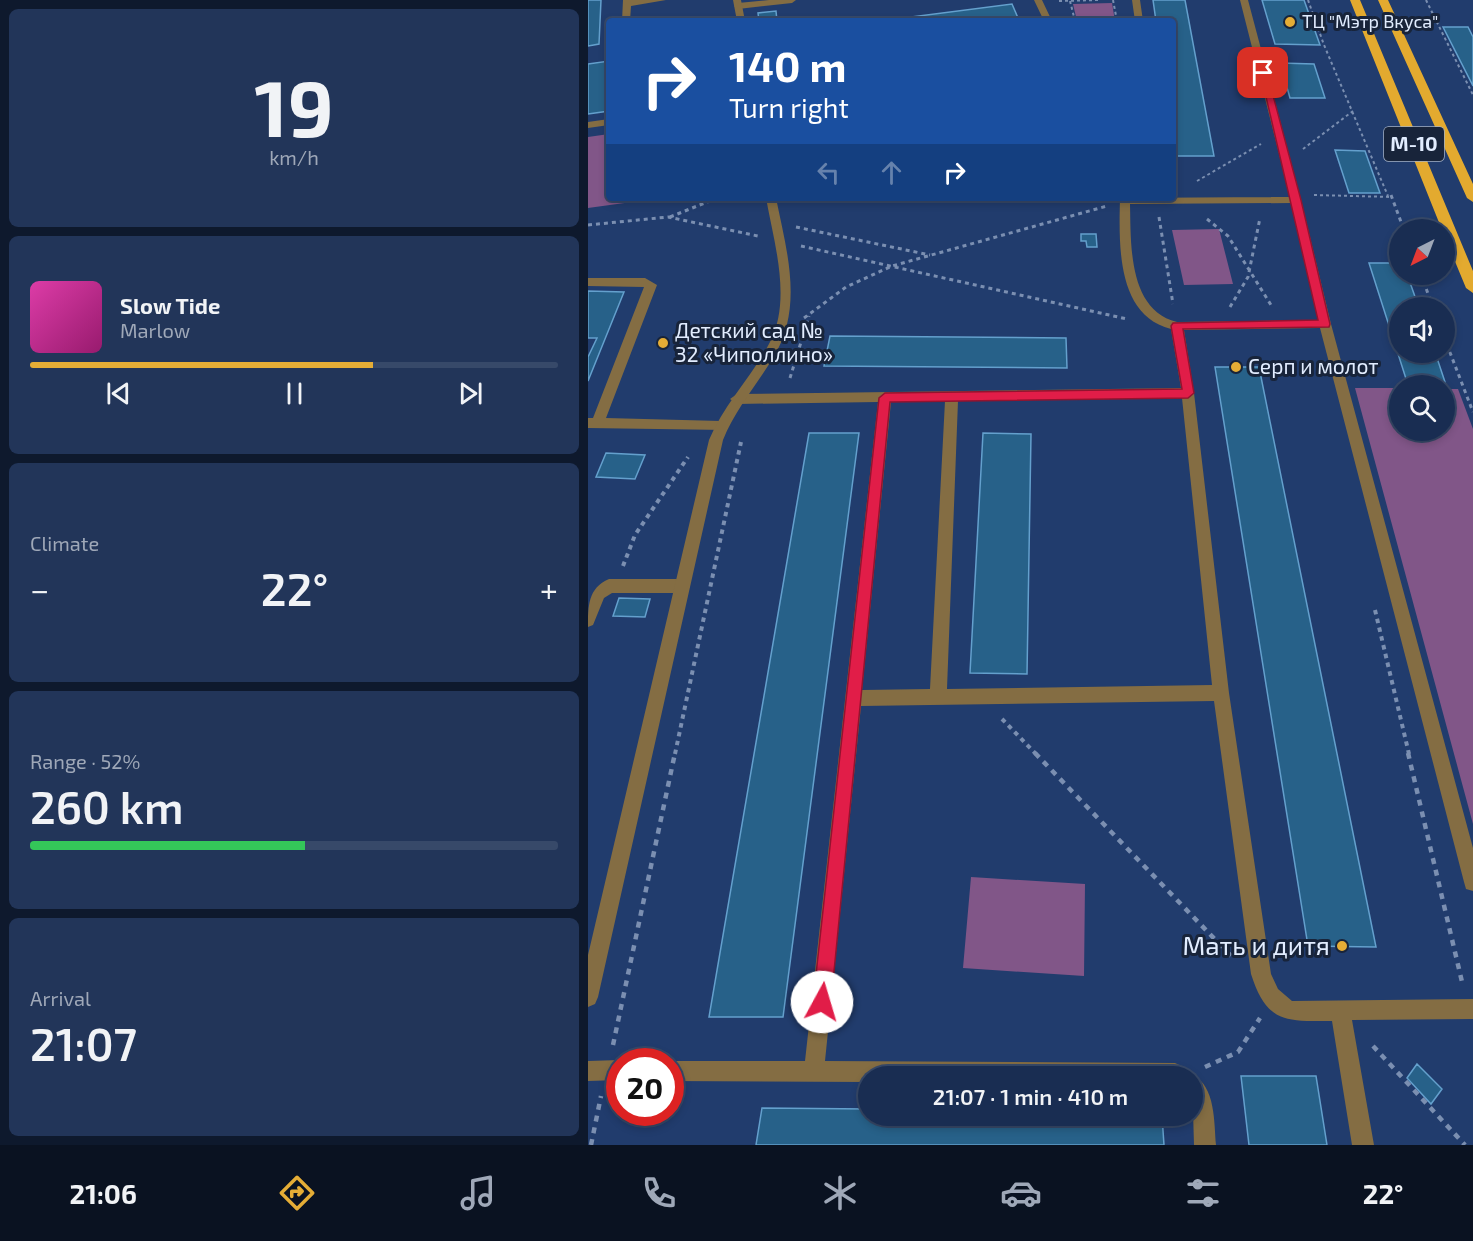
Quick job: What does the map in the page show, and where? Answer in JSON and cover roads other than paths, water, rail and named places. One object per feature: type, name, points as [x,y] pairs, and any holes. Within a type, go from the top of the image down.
[{"type":"highway","name":"М-10","points":[[1354,0],[1473,288]]},
{"type":"highway","name":"М-10","points":[[1383,0],[1473,198]]},
{"type":"street","points":[[626,18],[627,2],[662,0]]},
{"type":"street","points":[[740,18],[738,3],[792,0]]},
{"type":"street","points":[[1038,0],[1047,18]]},
{"type":"street","points":[[1136,0],[1139,18]]},
{"type":"street","points":[[1244,0],[1325,324],[1473,882]]},
{"type":"street","points":[[588,125],[606,122]]},
{"type":"street","points":[[1176,200],[1295,198]]},
{"type":"street","points":[[588,997],[682,586],[715,426],[744,399],[781,332],[786,304],[779,241],[772,201]]},
{"type":"street","points":[[1125,201],[1124,238],[1127,261],[1139,300],[1155,318],[1177,326],[1325,324]]},
{"type":"street","points":[[588,282],[645,282],[651,287],[592,424],[715,426]]},
{"type":"street","points":[[1177,326],[1188,393],[1221,693],[1261,974],[1272,998],[1290,1011],[1473,1010]]},
{"type":"street","points":[[744,399],[1188,393]]},
{"type":"street","points":[[938,697],[952,397]]},
{"type":"street","points":[[814,1072],[885,398]]},
{"type":"street","points":[[588,620],[598,594],[605,588],[682,586]]},
{"type":"street","points":[[853,698],[1221,693]]},
{"type":"street","points":[[1340,1010],[1364,1145]]},
{"type":"street","points":[[684,1071],[858,1072]]},
{"type":"street","points":[[1203,1118],[1205,1145]]},
{"type":"place","name":"ТЦ \"Мэтр Вкуса\"","points":[[1290,22]]},
{"type":"place","name":"Детский сад № 32 «Чиполлино»","points":[[663,343]]},
{"type":"place","name":"Серп и молот","points":[[1236,367]]},
{"type":"place","name":"Мать и дитя","points":[[1342,946]]}]
